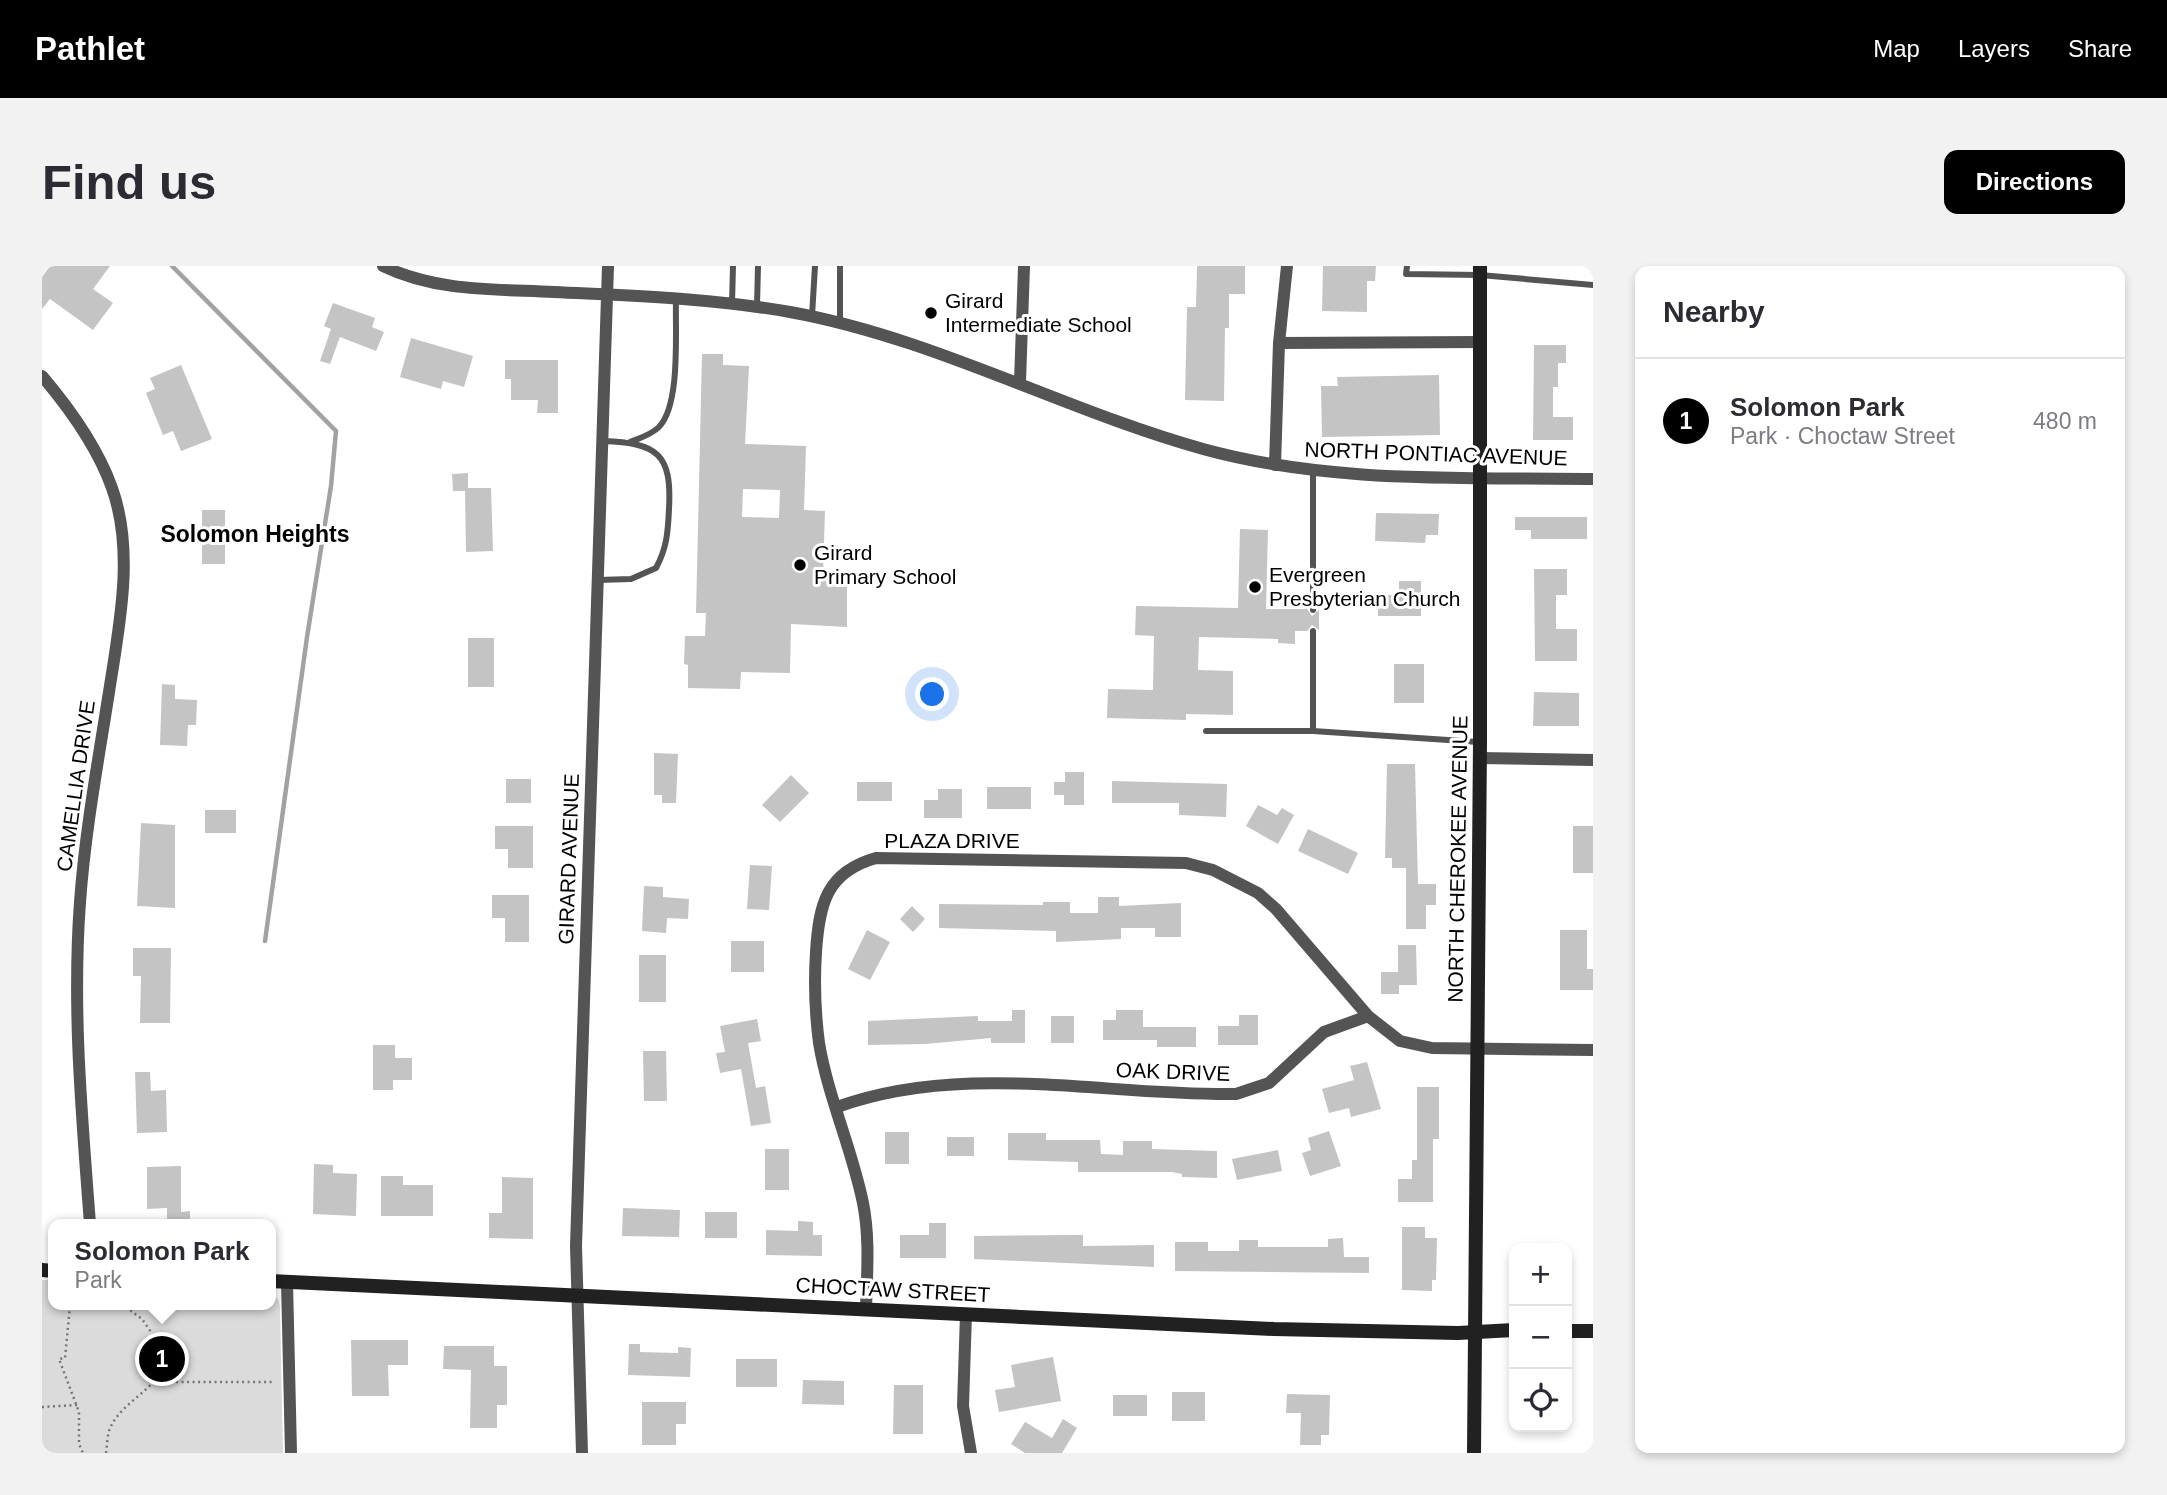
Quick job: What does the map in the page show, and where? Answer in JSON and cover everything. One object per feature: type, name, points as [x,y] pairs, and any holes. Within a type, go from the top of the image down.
[{"type":"street","name":"NORTH PONTIAC AVENUE","points":[[383,266],[433,284],[676,297],[812,316],[920,346],[1156,434],[1231,456],[1276,465],[1363,475],[1593,478]]},
{"type":"street","name":"GIRARD AVENUE","points":[[582,1453],[580,1296],[576,1246],[608,266]]},
{"type":"street","points":[[1020,382],[1024,266]]},
{"type":"street","points":[[1276,465],[1279,343],[1287,266]]},
{"type":"street","name":"NORTH CHEROKEE AVENUE","points":[[1474,1453],[1480,758],[1480,271]]},
{"type":"street","points":[[1279,343],[1480,342]]},
{"type":"street","name":"CAMELLIA DRIVE","points":[[42,376],[62,400],[100,460],[119,517],[122,545],[119,626],[89,821],[77,944],[77,1049],[90,1219]]},
{"type":"street","points":[[1480,758],[1593,760]]},
{"type":"street","name":"PLAZA DRIVE","points":[[866,1309],[866,1218],[820,1045],[816,1012],[818,919],[831,887],[859,863],[876,858],[1186,863],[1213,870],[1237,880],[1276,909],[1368,1016]]},
{"type":"street","points":[[1368,1016],[1386,1032],[1416,1046],[1593,1050]]},
{"type":"street","name":"OAK DRIVE","points":[[837,1107],[893,1090],[952,1083],[1236,1094],[1269,1083],[1324,1032],[1368,1016]]},
{"type":"street","name":"CHOCTAW STREET","points":[[276,1281],[1274,1329],[1509,1330]]},
{"type":"street","points":[[287,1282],[291,1453]]},
{"type":"street","points":[[966,1314],[963,1406],[971,1453]]},
{"type":"street","points":[[1572,1331],[1593,1331]]},
{"type":"lane","points":[[732,304],[733,266]]},
{"type":"lane","points":[[757,307],[758,266]]},
{"type":"lane","points":[[812,316],[815,266]]},
{"type":"lane","points":[[840,266],[840,323]]},
{"type":"lane","points":[[1407,266],[1406,274],[1480,271],[1593,285]]},
{"type":"lane","points":[[630,442],[659,427],[668,412],[672,396],[676,297]]},
{"type":"lane","points":[[596,580],[631,579],[656,568],[667,541],[671,478],[656,454],[630,442],[601,440]]},
{"type":"lane","points":[[1313,470],[1313,610]]},
{"type":"lane","points":[[1313,631],[1313,731]]},
{"type":"lane","points":[[1206,731],[1313,731],[1480,742]]},
{"type":"path","points":[[70,1310],[65,1357],[58,1359],[77,1405],[79,1444],[83,1453]]},
{"type":"path","points":[[106,1453],[110,1429],[127,1406],[161,1376],[164,1363],[157,1353],[160,1345],[142,1319],[130,1310]]},
{"type":"path","points":[[161,1376],[173,1382],[274,1381]]},
{"type":"path","points":[[42,1407],[77,1405]]},
{"type":"shaded area","points":[[42,1280],[48,1280],[48,1310],[276,1310],[276,1297],[279,1300],[283,1453],[42,1453]]},
{"type":"building","points":[[50,266],[110,266],[93,289],[113,303],[93,330],[50,299],[42,309],[42,277]]},
{"type":"building","points":[[1197,266],[1245,266],[1245,294],[1229,294],[1229,328],[1225,328],[1224,401],[1185,400],[1187,307],[1196,307]]},
{"type":"building","points":[[1323,266],[1376,266],[1375,281],[1367,281],[1367,312],[1322,311]]},
{"type":"building","points":[[333,303],[375,318],[372,327],[384,332],[376,351],[340,337],[330,364],[320,361],[331,329],[324,326]]},
{"type":"building","points":[[411,338],[473,356],[464,387],[443,381],[441,389],[400,377]]},
{"type":"building","points":[[1534,345],[1566,345],[1566,363],[1558,363],[1558,387],[1553,387],[1553,417],[1573,417],[1573,440],[1533,440]]},
{"type":"building","points":[[702,354],[723,354],[723,365],[749,366],[745,444],[806,446],[804,510],[825,511],[823,575],[847,575],[847,627],[791,624],[790,673],[741,672],[740,689],[688,688],[688,665],[684,664],[685,636],[705,636],[706,613],[696,613]],"holes":[[[743,489],[780,490],[779,518],[742,517]]]},
{"type":"building","points":[[505,360],[558,360],[558,413],[537,413],[538,400],[511,400],[511,379],[505,379]]},
{"type":"building","points":[[181,365],[212,439],[181,451],[173,431],[163,435],[146,393],[155,389],[150,378]]},
{"type":"building","points":[[1439,375],[1440,435],[1322,437],[1321,386],[1338,386],[1337,377]]},
{"type":"building","points":[[468,473],[468,488],[491,488],[493,551],[466,552],[465,491],[453,491],[452,474]]},
{"type":"building","points":[[202,510],[225,510],[225,564],[202,564]]},
{"type":"building","points":[[1376,513],[1439,514],[1438,535],[1426,535],[1425,543],[1375,541]]},
{"type":"building","points":[[1515,517],[1587,517],[1587,539],[1531,539],[1531,530],[1515,530]]},
{"type":"building","points":[[1240,529],[1268,530],[1266,609],[1307,609],[1312,616],[1319,610],[1319,630],[1312,625],[1307,631],[1295,631],[1295,644],[1278,643],[1278,639],[1199,637],[1198,670],[1233,671],[1233,715],[1186,714],[1186,720],[1107,718],[1108,689],[1153,690],[1154,636],[1135,635],[1136,606],[1238,608]]},
{"type":"building","points":[[1534,569],[1567,569],[1567,595],[1556,595],[1556,629],[1577,629],[1577,661],[1535,661]]},
{"type":"building","points":[[1399,581],[1421,581],[1421,616],[1378,616],[1378,595],[1399,595]]},
{"type":"building","points":[[468,638],[494,638],[494,687],[468,687]]},
{"type":"building","points":[[1394,664],[1424,664],[1424,703],[1394,703]]},
{"type":"building","points":[[162,684],[175,685],[175,699],[197,700],[196,725],[188,725],[187,746],[160,745]]},
{"type":"building","points":[[1534,692],[1579,693],[1579,726],[1533,726]]},
{"type":"building","points":[[654,753],[678,754],[676,803],[662,803],[662,795],[654,795]]},
{"type":"building","points":[[1387,764],[1415,764],[1418,884],[1436,884],[1436,905],[1426,905],[1426,929],[1406,929],[1406,868],[1392,868],[1392,858],[1385,858]]},
{"type":"building","points":[[1065,772],[1084,772],[1084,805],[1064,805],[1064,795],[1054,795],[1054,782],[1065,782]]},
{"type":"building","points":[[791,775],[809,793],[780,822],[762,805]]},
{"type":"building","points":[[506,779],[531,779],[531,803],[506,803]]},
{"type":"building","points":[[1112,781],[1227,784],[1226,817],[1179,815],[1179,803],[1112,803]]},
{"type":"building","points":[[857,782],[892,782],[892,801],[857,801]]},
{"type":"building","points":[[987,787],[1031,787],[1031,809],[987,809]]},
{"type":"building","points":[[938,789],[962,789],[962,818],[924,818],[924,800],[938,800]]},
{"type":"building","points":[[1258,805],[1277,815],[1282,808],[1294,815],[1278,844],[1246,826]]},
{"type":"building","points":[[205,810],[236,810],[236,833],[205,833]]},
{"type":"building","points":[[141,823],[175,825],[175,908],[137,906]]},
{"type":"building","points":[[495,826],[533,826],[533,868],[508,868],[508,849],[495,849]]},
{"type":"building","points":[[1573,826],[1593,826],[1593,873],[1573,873]]},
{"type":"building","points":[[1308,829],[1358,853],[1348,874],[1298,851]]},
{"type":"building","points":[[750,865],[772,866],[769,910],[747,909]]},
{"type":"building","points":[[644,886],[663,887],[663,897],[689,899],[688,919],[667,918],[666,933],[642,931]]},
{"type":"building","points":[[492,895],[529,895],[529,942],[505,942],[505,918],[492,918]]},
{"type":"building","points":[[1098,897],[1119,897],[1119,906],[1181,903],[1181,937],[1155,937],[1155,928],[1121,928],[1121,939],[1056,942],[1056,931],[939,928],[939,904],[1043,905],[1043,902],[1070,902],[1070,913],[1098,913]]},
{"type":"building","points":[[912,906],[925,919],[913,932],[900,919]]},
{"type":"building","points":[[867,930],[890,942],[870,980],[848,969]]},
{"type":"building","points":[[1560,930],[1587,930],[1587,969],[1593,969],[1593,990],[1560,990]]},
{"type":"building","points":[[731,941],[764,941],[764,972],[731,972]]},
{"type":"building","points":[[1398,945],[1416,945],[1417,985],[1399,985],[1399,994],[1381,994],[1381,972],[1398,972]]},
{"type":"building","points":[[133,948],[171,948],[170,1023],[140,1023],[141,976],[133,976]]},
{"type":"building","points":[[639,955],[666,955],[666,1002],[639,1002]]},
{"type":"building","points":[[1012,1010],[1025,1010],[1025,1043],[991,1043],[991,1038],[925,1044],[868,1045],[868,1021],[978,1016],[978,1021],[1012,1021]]},
{"type":"building","points":[[1116,1010],[1143,1010],[1143,1027],[1196,1027],[1196,1047],[1157,1047],[1157,1040],[1103,1040],[1103,1020],[1116,1020]]},
{"type":"building","points":[[1239,1015],[1258,1015],[1258,1045],[1218,1045],[1218,1026],[1239,1026]]},
{"type":"building","points":[[1051,1016],[1074,1016],[1074,1043],[1051,1043]]},
{"type":"building","points":[[757,1019],[761,1041],[748,1043],[756,1088],[765,1086],[771,1123],[751,1126],[741,1069],[720,1073],[716,1053],[725,1052],[720,1026]]},
{"type":"building","points":[[373,1045],[395,1045],[395,1058],[412,1058],[412,1080],[393,1080],[393,1090],[373,1090]]},
{"type":"building","points":[[643,1051],[666,1051],[667,1101],[644,1101]]},
{"type":"building","points":[[1367,1062],[1381,1109],[1351,1117],[1349,1108],[1329,1113],[1322,1089],[1354,1080],[1350,1066]]},
{"type":"building","points":[[135,1072],[150,1072],[151,1091],[166,1090],[167,1132],[137,1133]]},
{"type":"building","points":[[1417,1087],[1439,1087],[1439,1139],[1433,1139],[1433,1202],[1398,1202],[1398,1179],[1412,1179],[1412,1160],[1417,1160]]},
{"type":"building","points":[[1329,1131],[1341,1166],[1310,1176],[1302,1153],[1311,1150],[1308,1138]]},
{"type":"building","points":[[885,1132],[909,1132],[909,1164],[885,1164]]},
{"type":"building","points":[[1008,1133],[1046,1133],[1046,1140],[1100,1140],[1101,1154],[1123,1155],[1123,1141],[1152,1141],[1152,1149],[1217,1151],[1217,1178],[1182,1177],[1182,1174],[1172,1172],[1078,1172],[1078,1162],[1008,1160]]},
{"type":"building","points":[[947,1137],[974,1137],[974,1156],[947,1156]]},
{"type":"building","points":[[765,1149],[789,1149],[789,1190],[765,1190]]},
{"type":"building","points":[[1278,1150],[1282,1171],[1237,1180],[1232,1159]]},
{"type":"building","points":[[314,1164],[333,1165],[333,1173],[357,1174],[356,1216],[313,1214]]},
{"type":"building","points":[[181,1166],[181,1212],[190,1211],[190,1219],[167,1219],[167,1208],[147,1209],[147,1167]]},
{"type":"building","points":[[381,1176],[403,1176],[403,1185],[433,1185],[433,1216],[381,1216]]},
{"type":"building","points":[[502,1177],[533,1178],[533,1239],[489,1238],[489,1213],[502,1213]]},
{"type":"building","points":[[623,1208],[680,1210],[679,1237],[622,1236]]},
{"type":"building","points":[[705,1212],[737,1212],[737,1238],[705,1238]]},
{"type":"building","points":[[798,1221],[813,1222],[813,1235],[822,1235],[822,1256],[766,1255],[766,1230],[798,1231]]},
{"type":"building","points":[[929,1223],[946,1223],[946,1258],[900,1258],[900,1235],[929,1235]]},
{"type":"building","points":[[1402,1227],[1425,1227],[1425,1238],[1437,1238],[1436,1280],[1432,1280],[1432,1291],[1402,1290]]},
{"type":"building","points":[[1083,1235],[1083,1246],[1154,1245],[1154,1267],[974,1259],[974,1236]]},
{"type":"building","points":[[1343,1238],[1344,1257],[1369,1257],[1369,1273],[1175,1271],[1175,1242],[1208,1242],[1208,1251],[1239,1251],[1239,1240],[1258,1240],[1258,1247],[1328,1247],[1328,1239]]},
{"type":"building","points":[[351,1340],[408,1340],[408,1365],[388,1365],[389,1396],[352,1396]]},
{"type":"building","points":[[629,1344],[640,1344],[640,1352],[678,1353],[678,1347],[691,1348],[690,1377],[628,1375]]},
{"type":"building","points":[[444,1346],[494,1346],[494,1366],[507,1366],[507,1405],[497,1405],[497,1428],[470,1428],[471,1370],[443,1369]]},
{"type":"building","points":[[1053,1357],[1061,1401],[999,1412],[995,1390],[1015,1387],[1011,1365]]},
{"type":"building","points":[[736,1359],[777,1359],[777,1387],[736,1387]]},
{"type":"building","points":[[803,1380],[844,1381],[844,1405],[802,1404]]},
{"type":"building","points":[[894,1385],[923,1385],[923,1434],[893,1434]]},
{"type":"building","points":[[1172,1392],[1205,1392],[1205,1421],[1172,1421]]},
{"type":"building","points":[[1287,1394],[1330,1395],[1329,1435],[1321,1435],[1321,1445],[1300,1445],[1301,1413],[1286,1413]]},
{"type":"building","points":[[1113,1395],[1147,1395],[1147,1416],[1113,1416]]},
{"type":"building","points":[[642,1402],[686,1402],[686,1424],[676,1424],[676,1445],[642,1445]]},
{"type":"building","points":[[1063,1419],[1077,1428],[1062,1453],[1025,1453],[1011,1444],[1025,1422],[1052,1438]]},
{"type":"waterway","points":[[172,266],[336,431],[331,486],[265,941]]},
{"type":"place","name":"Girard Intermediate School","points":[[931,313]]},
{"type":"place","name":"Girard Primary School","points":[[800,565]]},
{"type":"place","name":"Evergreen Presbyterian Church","points":[[1255,587]]},
{"type":"place","name":"Solomon Park","points":[[162,1359]]},
{"type":"district","name":"Solomon Heights","points":[[255,534]]}]
